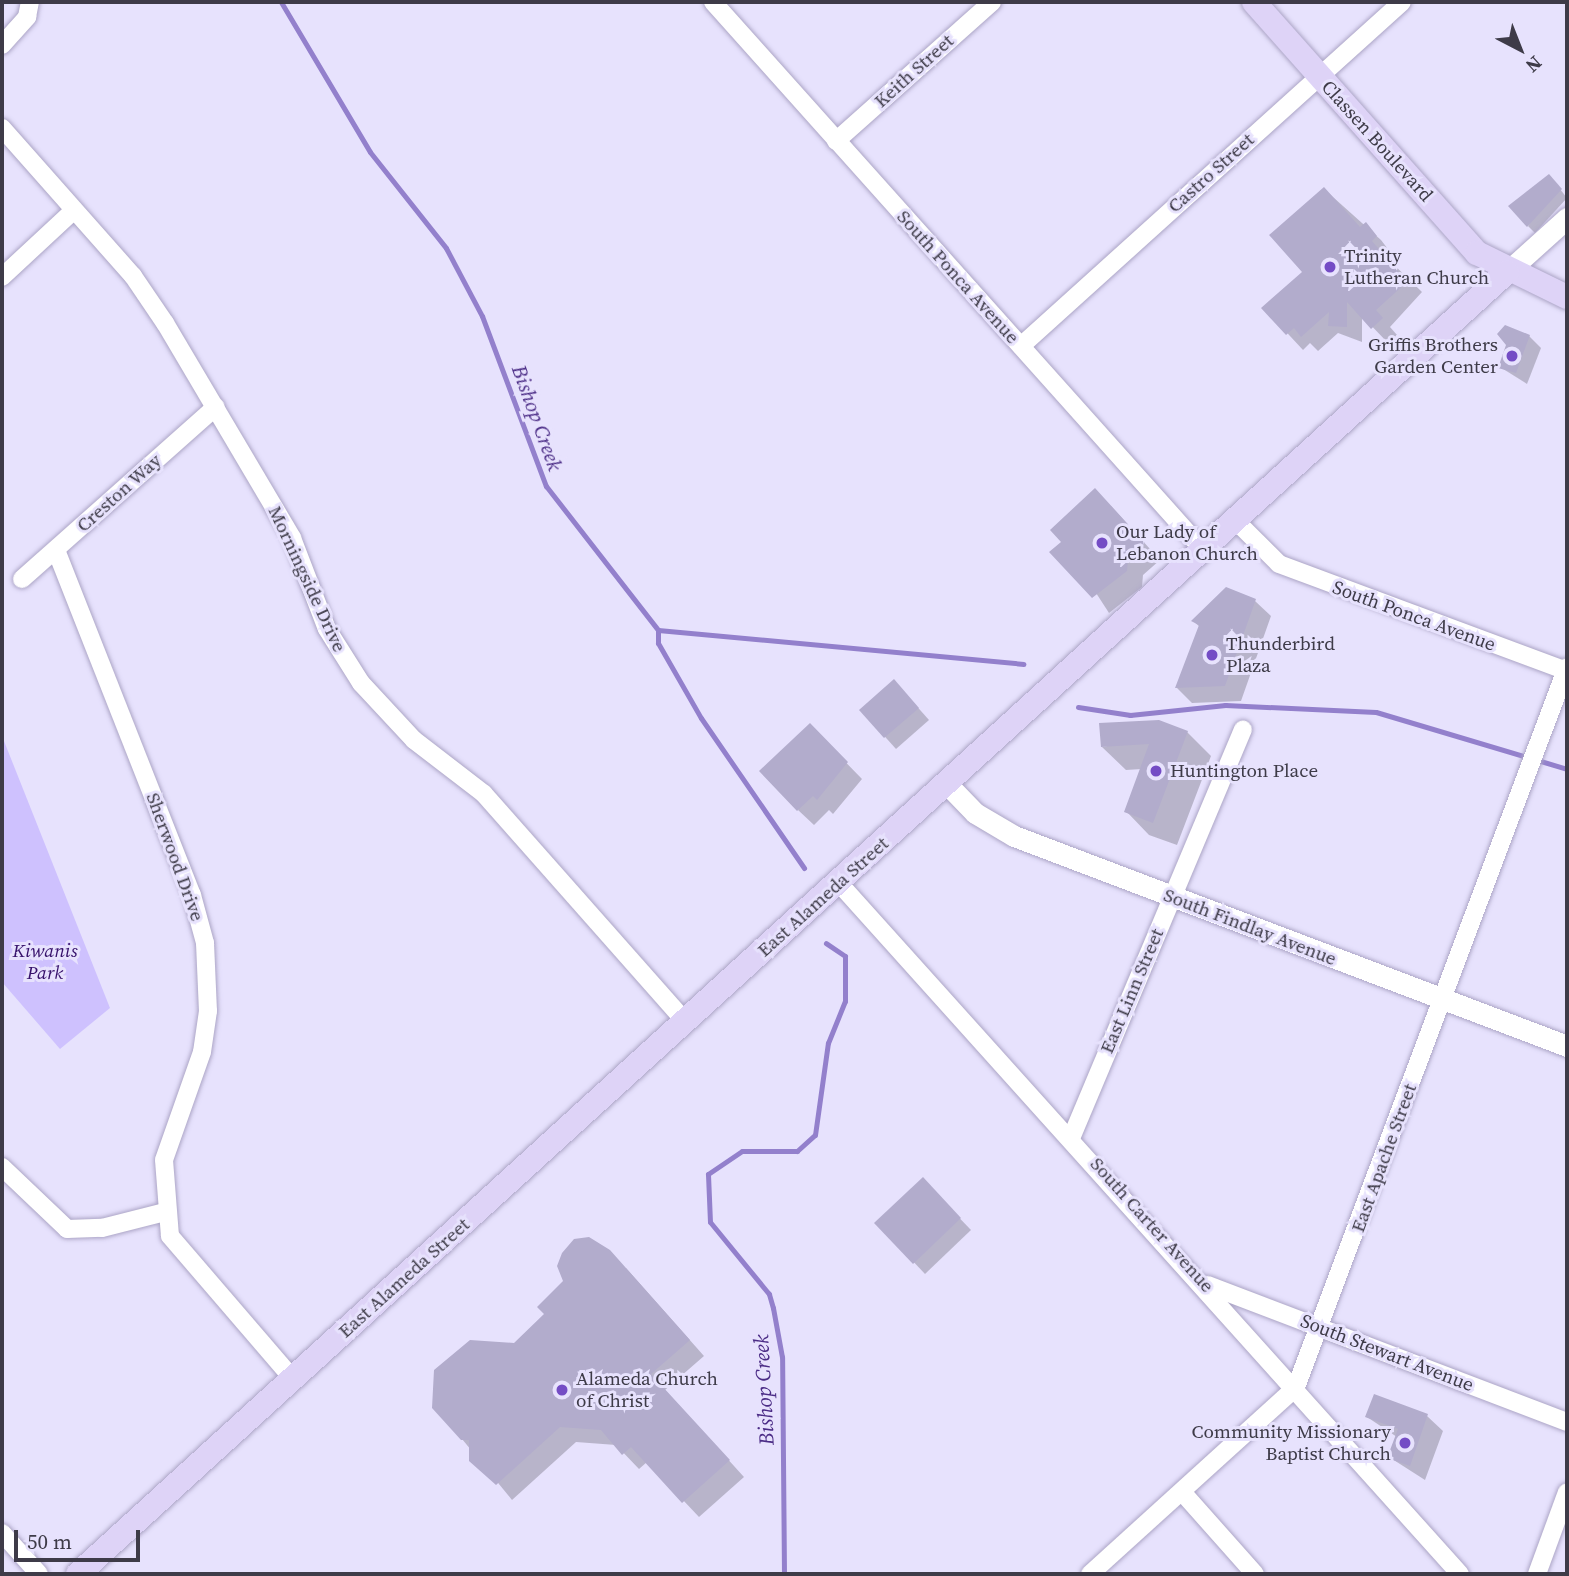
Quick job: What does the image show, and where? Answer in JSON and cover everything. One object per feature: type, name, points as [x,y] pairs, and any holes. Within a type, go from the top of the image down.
[{"type":"main road","name":"Classen Boulevard","points":[[1254,2],[1476,253],[1507,272],[1567,297]]},
{"type":"main road","name":"East Alameda Street","points":[[78,1574],[1237,522],[1507,272]]},
{"type":"street","points":[[2,45],[27,17],[30,2]]},
{"type":"street","name":"South Ponca Avenue","points":[[713,2],[1204,551]]},
{"type":"street","name":"Keith Street","points":[[836,141],[992,2]]},
{"type":"street","name":"Castro Street","points":[[1021,346],[1402,2]]},
{"type":"street","name":"Morningside Drive","points":[[2,128],[133,276],[216,407],[292,538],[327,629],[361,683],[414,740],[484,794],[686,1022]]},
{"type":"street","points":[[2,277],[74,211]]},
{"type":"street","name":"East Alameda Street","points":[[1507,272],[1567,218]]},
{"type":"street","name":"Creston Way","points":[[22,579],[216,407]]},
{"type":"street","name":"South Ponca Avenue","points":[[1237,522],[1279,565],[1567,670]]},
{"type":"street","name":"Sherwood Drive","points":[[56,551],[192,895],[205,943],[208,1011],[202,1052],[166,1152],[165,1212],[183,1258],[292,1379]]},
{"type":"street","name":"East Apache Street","points":[[1090,1574],[1183,1493],[1296,1387],[1322,1328],[1567,670]]},
{"type":"street","name":"East Linn Street","points":[[1072,1136],[1170,897],[1243,730]]},
{"type":"street","name":"South Findlay Avenue","points":[[947,784],[975,813],[1014,836],[1567,1046]]},
{"type":"street","name":"South Carter Avenue","points":[[838,882],[1206,1284],[1460,1574]]},
{"type":"street","points":[[2,1167],[67,1229],[103,1228],[165,1212]]},
{"type":"street","name":"South Stewart Avenue","points":[[1206,1284],[1567,1422]]},
{"type":"street","points":[[1537,1574],[1567,1492]]},
{"type":"street","points":[[1183,1493],[1255,1574]]},
{"type":"street","points":[[2,1533],[39,1574]]},
{"type":"green space","name":"Kiwanis Park","points":[[2,736],[110,1008],[60,1049],[2,982]]},
{"type":"building","points":[[1549,174],[1562,189],[1527,227],[1508,206]]},
{"type":"building","name":"Trinity Lutheran Church","points":[[1324,187],[1360,227],[1366,222],[1377,236],[1372,241],[1407,282],[1376,310],[1383,318],[1371,329],[1347,302],[1347,327],[1328,326],[1329,312],[1301,337],[1294,328],[1286,335],[1261,308],[1302,272],[1269,235]]},
{"type":"building","name":"Griffis Brothers Garden Center","points":[[1505,325],[1530,335],[1516,373],[1498,368],[1506,345],[1497,334]]},
{"type":"building","name":"Our Lady of Lebanon Church","points":[[1095,488],[1145,543],[1128,559],[1127,571],[1092,598],[1049,552],[1061,542],[1050,530]]},
{"type":"building","name":"Thunderbird Plaza","points":[[1226,587],[1256,599],[1225,686],[1175,688],[1199,625],[1191,621]]},
{"type":"building","points":[[894,679],[919,708],[884,738],[859,710]]},
{"type":"building","name":"Huntington Place","points":[[1159,720],[1188,731],[1153,823],[1124,812],[1149,744],[1101,747],[1099,723]]},
{"type":"building","points":[[810,723],[848,762],[817,800],[813,796],[797,811],[759,771]]},
{"type":"building","points":[[923,1177],[961,1218],[913,1264],[874,1223]]},
{"type":"building","points":[[589,1237],[610,1250],[690,1340],[651,1374],[730,1460],[682,1503],[631,1447],[622,1455],[601,1430],[560,1427],[496,1485],[469,1461],[469,1440],[461,1440],[432,1408],[434,1370],[470,1340],[514,1343],[544,1314],[537,1307],[563,1281],[557,1266],[562,1253],[574,1239]]},
{"type":"building","name":"Community Missionary Baptist Church","points":[[1374,1394],[1428,1414],[1410,1466],[1387,1458],[1398,1429],[1365,1417]]},
{"type":"waterway","name":"Bishop Creek","points":[[281,2],[370,152],[446,248],[482,316],[546,486],[658,630]]},
{"type":"waterway","points":[[658,630],[1023,664]]},
{"type":"waterway","name":"Bishop Creek","points":[[658,630],[658,643],[701,718],[804,868]]},
{"type":"waterway","points":[[1078,707],[1130,715],[1225,705],[1376,712],[1567,769]]},
{"type":"waterway","name":"Bishop Creek","points":[[784,1574],[782,1357],[773,1308],[769,1294],[710,1222],[708,1174],[742,1151],[797,1151],[815,1135],[828,1043],[845,1001],[845,956],[826,943]]},
{"type":"place","name":"Trinity Lutheran Church","points":[[1330,267]]},
{"type":"place","name":"Griffis Brothers Garden Center","points":[[1512,356]]},
{"type":"place","name":"Our Lady of Lebanon Church","points":[[1102,543]]},
{"type":"place","name":"Thunderbird Plaza","points":[[1212,655]]},
{"type":"place","name":"Huntington Place","points":[[1156,771]]},
{"type":"place","name":"Alameda Church of Christ","points":[[562,1390]]},
{"type":"place","name":"Community Missionary Baptist Church","points":[[1405,1443]]}]
